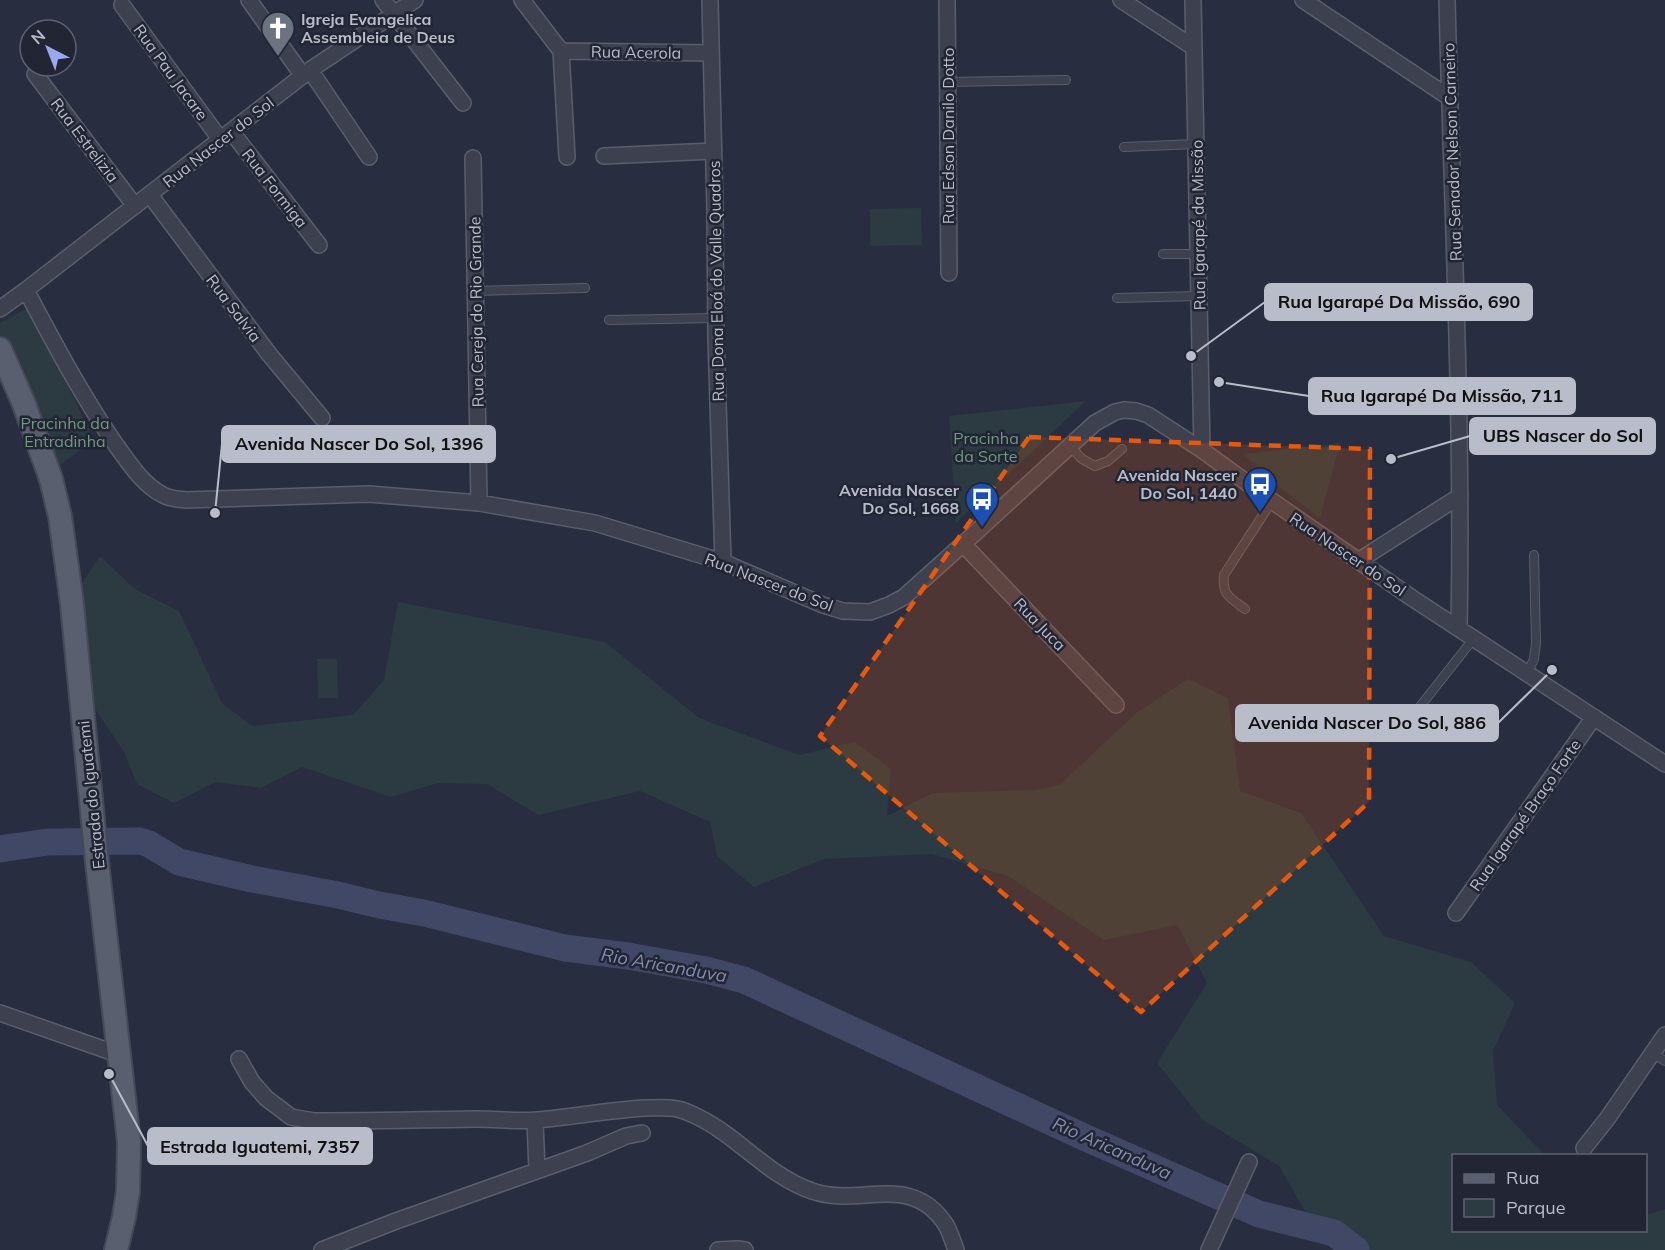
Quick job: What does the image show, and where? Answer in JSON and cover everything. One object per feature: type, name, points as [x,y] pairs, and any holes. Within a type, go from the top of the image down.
[{"type":"main road","name":"Estrada do Iguatemi","points":[[0,348],[24,404],[51,479],[60,516],[72,604],[129,1142],[128,1191],[116,1250]]},
{"type":"street","points":[[249,0],[369,157]]},
{"type":"street","points":[[383,0],[463,104]]},
{"type":"street","name":"Rua Nascer do Sol","points":[[0,309],[307,73],[415,0]]},
{"type":"street","points":[[522,0],[561,51],[567,157]]},
{"type":"street","name":"Rua Dona Eloá do Valle Quadros","points":[[710,0],[723,562]]},
{"type":"street","name":"Rua Edson Danilo Dotto","points":[[947,0],[949,273]]},
{"type":"street","points":[[1121,0],[1193,47]]},
{"type":"street","name":"Rua Igarapé da Missão","points":[[1193,0],[1202,450]]},
{"type":"street","points":[[1303,0],[1449,98]]},
{"type":"street","name":"Rua Senador Nelson Carneiro","points":[[1447,0],[1457,308],[1460,496],[1459,627]]},
{"type":"street","name":"Rua Pau Jacare","points":[[122,5],[226,135]]},
{"type":"street","name":"Rua Acerola","points":[[561,51],[710,53]]},
{"type":"street","name":"Rua Estrelizia","points":[[38,78],[135,206]]},
{"type":"street","name":"Rua Formiga","points":[[226,135],[319,245]]},
{"type":"street","points":[[604,156],[713,151]]},
{"type":"street","name":"Rua Cereja do Rio Grande","points":[[473,158],[479,503]]},
{"type":"street","name":"Rua Salvia","points":[[150,195],[262,345],[322,418]]},
{"type":"street","name":"Rua Nascer do Sol","points":[[26,290],[95,414],[128,462],[149,486],[163,495],[186,500],[369,494],[479,503],[595,523],[723,562],[823,605],[843,611],[870,612],[904,597],[1095,423],[1115,412],[1136,411],[1148,415],[1202,450],[1358,561],[1665,764]]},
{"type":"street","points":[[1358,561],[1460,496]]},
{"type":"street","name":"Rua Juca","points":[[963,544],[1116,705]]},
{"type":"street","name":"Rua Igarapé Braço Forte","points":[[1456,913],[1594,717]]},
{"type":"street","points":[[0,1013],[120,1055]]},
{"type":"street","points":[[1584,1148],[1659,1057],[1665,1035]]},
{"type":"street","points":[[239,1059],[252,1082],[266,1098],[291,1117],[314,1121],[498,1119],[535,1121],[633,1109],[678,1109],[717,1126],[767,1166],[811,1191],[844,1197],[885,1193],[914,1198],[931,1207],[946,1226],[956,1250]]},
{"type":"street","points":[[535,1121],[537,1172]]},
{"type":"street","points":[[322,1250],[396,1221],[537,1172],[626,1136],[642,1133]]},
{"type":"street","points":[[1209,1250],[1249,1162]]},
{"type":"street","points":[[718,1250],[745,1250]]},
{"type":"lane","points":[[948,82],[1066,80]]},
{"type":"lane","points":[[1124,147],[1196,144]]},
{"type":"lane","points":[[1163,254],[1198,254]]},
{"type":"lane","points":[[476,291],[585,288]]},
{"type":"lane","points":[[1117,298],[1199,296]]},
{"type":"lane","points":[[609,320],[716,318]]},
{"type":"lane","points":[[1070,446],[1082,459],[1095,466],[1108,461],[1122,448]]},
{"type":"lane","points":[[1245,609],[1228,597],[1223,588],[1224,574],[1272,501]]},
{"type":"lane","points":[[1527,674],[1534,659],[1536,643],[1534,555]]},
{"type":"lane","points":[[1396,737],[1474,638]]},
{"type":"highlighted area","points":[[1029,437],[1370,449],[1369,802],[1141,1012],[820,736]]},
{"type":"green space","points":[[921,208],[922,245],[870,246],[870,209]]},
{"type":"green space","name":"Pracinha da Entradinha","points":[[30,307],[94,440],[52,471],[26,386],[0,335],[0,323]]},
{"type":"green space","name":"Pracinha da Sorte","points":[[1086,401],[956,523],[949,416]]},
{"type":"green space","points":[[1340,443],[1320,518],[1281,488],[1243,454]]},
{"type":"green space","points":[[100,556],[135,589],[179,611],[222,703],[252,726],[353,715],[384,680],[398,602],[605,642],[699,718],[799,755],[855,742],[891,769],[887,816],[933,793],[1035,790],[1060,785],[1136,713],[1188,679],[1228,698],[1240,791],[1301,813],[1384,936],[1471,962],[1515,1003],[1493,1051],[1497,1105],[1544,1154],[1452,1154],[1452,1232],[1647,1232],[1647,1215],[1665,1209],[1665,1250],[1356,1250],[1312,1223],[1279,1166],[1203,1120],[1157,1063],[1207,983],[1178,925],[1104,940],[1008,876],[932,854],[824,859],[754,887],[717,856],[710,822],[640,791],[538,815],[487,784],[438,783],[391,797],[302,767],[261,788],[215,782],[174,803],[137,784],[124,752],[91,703],[78,589]]},
{"type":"green space","points":[[317,659],[337,659],[338,698],[318,698]]},
{"type":"waterway","name":"Rio Aricanduva","points":[[0,849],[48,842],[140,841],[179,862],[252,879],[424,913],[565,948],[628,956],[706,970],[744,980],[1086,1138],[1259,1214],[1334,1233],[1356,1250]]},
{"type":"place","name":"Igreja Evangelica Assembleia de Deus","points":[[278,57]]},
{"type":"place","name":"Rua Igarapé Da Missão, 690","points":[[1191,356]]},
{"type":"place","name":"Rua Igarapé Da Missão, 711","points":[[1219,382]]},
{"type":"place","name":"UBS Nascer do Sol","points":[[1391,459]]},
{"type":"place","name":"Avenida Nascer Do Sol, 1396","points":[[215,513]]},
{"type":"place","name":"Avenida Nascer Do Sol, 1440","points":[[1260,513]]},
{"type":"place","name":"Avenida Nascer Do Sol, 1668","points":[[982,528]]},
{"type":"place","name":"Avenida Nascer Do Sol, 886","points":[[1552,670]]},
{"type":"place","name":"Estrada Iguatemi, 7357","points":[[109,1074]]}]
